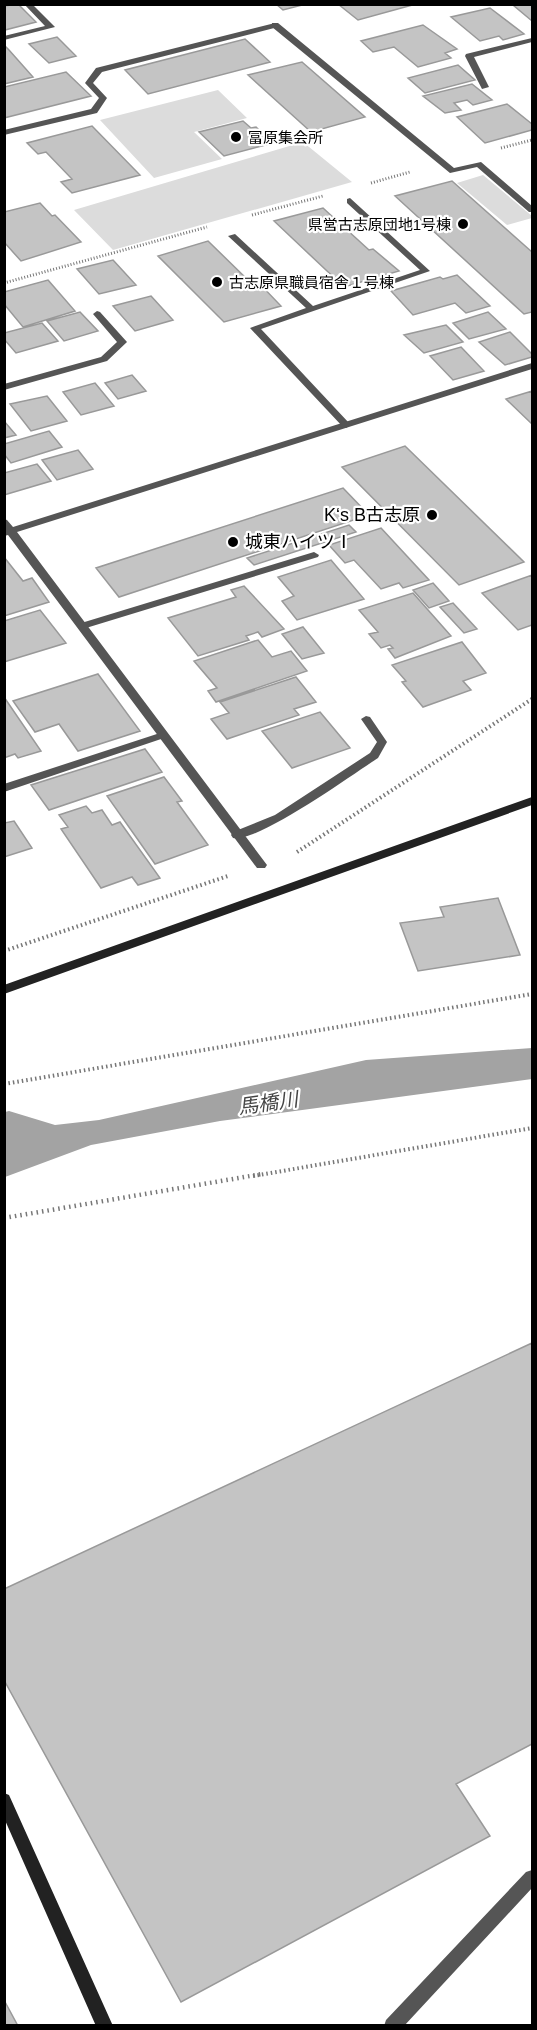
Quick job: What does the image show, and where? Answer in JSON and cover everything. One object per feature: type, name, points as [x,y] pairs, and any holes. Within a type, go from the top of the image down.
[{"type":"street","points":[[4,38],[51,27],[27,4]]},
{"type":"street","points":[[4,133],[94,111],[103,98],[88,83],[99,70],[275,26],[453,171],[478,164],[532,210]]},
{"type":"street","points":[[485,87],[469,56],[532,40]]},
{"type":"street","points":[[346,425],[255,328],[426,271],[350,201]]},
{"type":"street","points":[[232,236],[312,309]]},
{"type":"street","points":[[4,387],[104,359],[122,342],[97,314]]},
{"type":"street","points":[[261,865],[7,529],[532,366]]},
{"type":"street","points":[[82,626],[314,555]]},
{"type":"street","points":[[237,835],[279,818],[374,755],[382,742],[366,719]]},
{"type":"street","points":[[4,788],[163,735]]},
{"type":"street","points":[[4,990],[532,801]]},
{"type":"street","points":[[4,1800],[105,2025]]},
{"type":"street","points":[[392,2025],[532,1877]]},
{"type":"path","points":[[362,185],[532,140]]},
{"type":"path","points":[[247,217],[327,195]]},
{"type":"path","points":[[4,283],[212,226]]},
{"type":"path","points":[[292,855],[532,699]]},
{"type":"path","points":[[4,1084],[532,994]]},
{"type":"path","points":[[4,1218],[532,1128]]},
{"type":"shaded area","points":[[218,90],[247,118],[194,132],[222,159],[154,178],[100,120]]},
{"type":"shaded area","points":[[303,142],[352,182],[113,250],[74,210]]},
{"type":"shaded area","points":[[483,175],[532,218],[507,225],[457,183]]},
{"type":"water","name":"馬橋川","points":[[532,1048],[532,1079],[220,1121],[91,1145],[5,1177],[5,1112],[9,1111],[55,1125],[99,1120],[366,1060]]},
{"type":"building","points":[[18,4],[36,22],[5,30],[4,6]]},
{"type":"building","points":[[276,4],[306,4],[283,10]]},
{"type":"building","points":[[338,4],[416,4],[358,20]]},
{"type":"building","points":[[516,4],[532,4],[532,21],[513,5]]},
{"type":"building","points":[[490,8],[524,34],[503,40],[499,36],[480,41],[451,17]]},
{"type":"building","points":[[423,25],[457,49],[445,53],[451,58],[418,67],[394,47],[373,52],[361,41]]},
{"type":"building","points":[[57,37],[76,56],[49,63],[29,44]]},
{"type":"building","points":[[245,39],[270,62],[148,94],[125,70]]},
{"type":"building","points":[[4,45],[9,50],[33,77],[4,84]]},
{"type":"building","points":[[302,62],[365,117],[311,132],[248,75]]},
{"type":"building","points":[[458,65],[475,80],[425,93],[408,78]]},
{"type":"building","points":[[66,72],[91,96],[4,118],[4,87]]},
{"type":"building","points":[[472,84],[492,100],[473,105],[467,100],[454,103],[461,110],[445,113],[423,96]]},
{"type":"building","points":[[507,104],[532,124],[532,130],[485,143],[457,117]]},
{"type":"building","name":"冨原集会所","points":[[243,121],[251,128],[256,127],[273,143],[224,156],[199,132]]},
{"type":"building","points":[[92,126],[140,175],[72,193],[61,182],[72,179],[46,152],[38,154],[27,143]]},
{"type":"building","name":"県営古志原団地1号棟","points":[[452,181],[532,252],[532,312],[524,314],[395,196]]},
{"type":"building","points":[[40,203],[81,242],[21,261],[4,242],[4,212]]},
{"type":"building","points":[[323,208],[369,250],[373,249],[399,271],[344,287],[274,221]]},
{"type":"building","name":"古志原県職員宿舎１号棟","points":[[208,241],[251,283],[257,281],[281,306],[224,322],[158,256]]},
{"type":"building","points":[[113,260],[136,285],[99,294],[77,269]]},
{"type":"building","points":[[457,275],[490,306],[466,313],[455,303],[413,315],[391,291],[440,277],[443,279]]},
{"type":"building","points":[[48,280],[75,311],[23,327],[4,304],[4,292]]},
{"type":"building","points":[[151,296],[173,320],[135,331],[113,306]]},
{"type":"building","points":[[80,312],[98,331],[64,341],[47,321]]},
{"type":"building","points":[[488,312],[506,329],[469,339],[453,323]]},
{"type":"building","points":[[42,323],[58,341],[16,353],[4,339],[4,333]]},
{"type":"building","points":[[446,325],[463,342],[424,353],[404,335]]},
{"type":"building","points":[[510,332],[532,354],[532,357],[505,365],[479,342]]},
{"type":"building","points":[[461,347],[484,371],[453,380],[430,356]]},
{"type":"building","points":[[132,375],[146,391],[118,399],[105,383]]},
{"type":"building","points":[[95,383],[114,406],[81,415],[63,392]]},
{"type":"building","points":[[532,391],[532,424],[506,399]]},
{"type":"building","points":[[47,396],[67,421],[31,431],[10,404]]},
{"type":"building","points":[[4,421],[16,435],[4,438]]},
{"type":"building","points":[[49,431],[62,447],[11,463],[4,454],[4,444]]},
{"type":"building","name":"K‘s B古志原","points":[[405,446],[524,562],[459,585],[342,467]]},
{"type":"building","points":[[78,450],[93,469],[57,480],[42,460]]},
{"type":"building","points":[[37,464],[51,481],[4,495],[4,473]]},
{"type":"building","name":"城東ハイツⅠ","points":[[343,488],[369,515],[119,597],[96,568]]},
{"type":"building","points":[[349,525],[356,532],[254,565],[247,558]]},
{"type":"building","points":[[381,528],[429,580],[403,588],[399,583],[381,589],[354,560],[345,563],[329,545]]},
{"type":"building","points":[[4,557],[23,581],[32,578],[49,602],[4,616]]},
{"type":"building","points":[[331,560],[364,599],[297,620],[282,601],[294,596],[278,577]]},
{"type":"building","points":[[532,575],[532,625],[518,630],[482,593]]},
{"type":"building","points":[[433,583],[449,601],[429,608],[413,590]]},
{"type":"building","points":[[244,586],[284,629],[262,637],[258,632],[246,636],[249,640],[198,656],[168,618],[236,597],[231,590]]},
{"type":"building","points":[[413,593],[451,636],[395,658],[388,649],[393,648],[390,645],[381,648],[369,634],[378,632],[359,610]]},
{"type":"building","points":[[453,603],[477,629],[464,633],[440,607]]},
{"type":"building","points":[[40,610],[66,643],[4,662],[4,621]]},
{"type":"building","points":[[303,627],[324,653],[302,659],[282,634]]},
{"type":"building","points":[[258,640],[272,657],[291,651],[307,671],[216,702],[208,691],[217,688],[194,661]]},
{"type":"building","points":[[462,642],[486,673],[463,681],[471,690],[423,707],[402,682],[406,681],[392,665]]},
{"type":"building","points":[[98,674],[140,731],[78,751],[59,724],[35,732],[13,701]]},
{"type":"building","points":[[296,677],[316,702],[294,709],[299,715],[227,739],[211,719],[229,713],[220,702]]},
{"type":"building","points":[[4,697],[41,751],[18,758],[15,754],[4,758]]},
{"type":"building","points":[[320,712],[350,748],[292,768],[262,731]]},
{"type":"building","points":[[145,749],[162,772],[49,810],[31,785]]},
{"type":"building","points":[[164,777],[182,801],[177,802],[208,845],[155,864],[107,796]]},
{"type":"building","points":[[86,806],[92,813],[102,810],[112,825],[120,822],[160,878],[138,885],[132,877],[101,888],[61,829],[68,827],[59,815]]},
{"type":"building","points":[[14,821],[32,848],[4,857],[4,823]]},
{"type":"building","points":[[498,898],[520,955],[418,971],[400,923],[444,917],[440,907]]},
{"type":"building","points":[[532,1343],[532,1744],[456,1784],[490,1836],[181,2002],[4,1680],[4,1589]]},
{"type":"building","points":[[4,2000],[18,2026],[4,2026]]},
{"type":"place","name":"冨原集会所","points":[[236,137]]},
{"type":"place","name":"県営古志原団地1号棟","points":[[463,224]]},
{"type":"place","name":"古志原県職員宿舎１号棟","points":[[217,282]]},
{"type":"place","name":"K‘s B古志原","points":[[432,515]]},
{"type":"place","name":"城東ハイツⅠ","points":[[233,542]]}]
